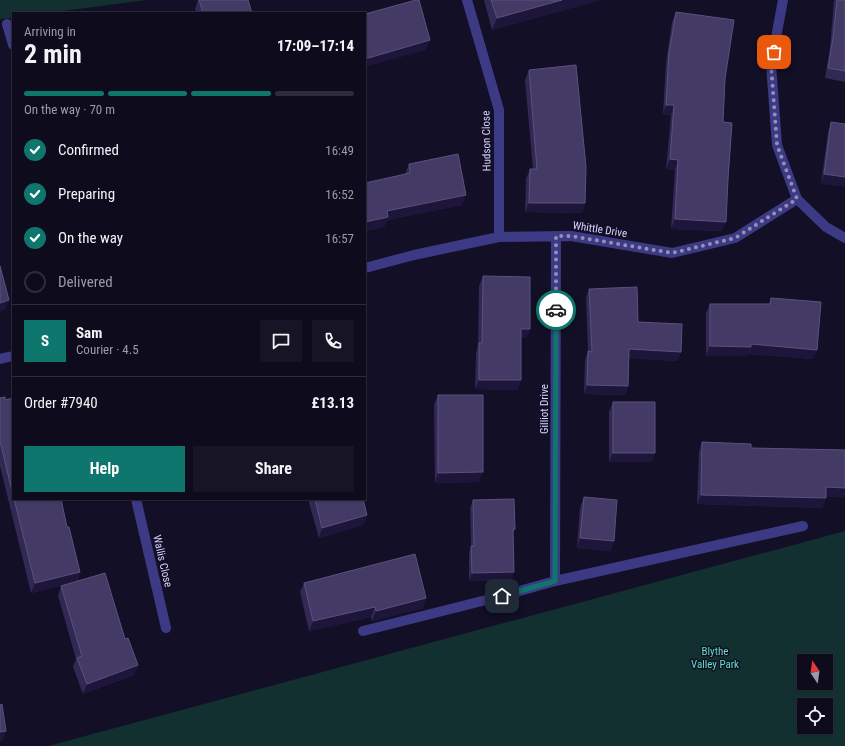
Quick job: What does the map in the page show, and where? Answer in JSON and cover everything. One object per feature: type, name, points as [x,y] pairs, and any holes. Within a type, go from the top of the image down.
[{"type":"street","name":"Hudson Close","points":[[467,0],[499,110],[499,237]]},
{"type":"street","points":[[783,0],[771,64],[777,145],[797,199],[826,227],[845,238]]},
{"type":"street","points":[[7,24],[12,42]]},
{"type":"street","name":"Whittle Drive","points":[[366,268],[414,255],[499,237],[571,236],[672,253],[735,238],[797,199]]},
{"type":"street","name":"Gilliot Drive","points":[[555,581],[556,236]]},
{"type":"street","points":[[0,359],[12,356]]},
{"type":"street","name":"Wallis Close","points":[[136,500],[166,628]]},
{"type":"street","points":[[363,631],[555,581],[803,526]]},
{"type":"green space","points":[[0,0],[146,0],[56,12],[12,12],[12,18],[0,19]]},
{"type":"green space","name":"Blythe Valley Park","points":[[845,531],[845,746],[48,746]]},
{"type":"building","points":[[199,0],[248,0],[252,12],[203,12]]},
{"type":"building","points":[[419,0],[430,40],[366,59],[366,14]]},
{"type":"building","points":[[491,0],[562,0],[497,18]]},
{"type":"building","points":[[837,0],[845,0],[845,71],[828,68]]},
{"type":"building","points":[[676,12],[734,20],[725,79],[723,122],[732,123],[726,222],[675,219],[678,160],[670,159],[674,105],[666,105],[669,53]]},
{"type":"building","points":[[576,65],[586,167],[585,203],[529,203],[530,169],[537,169],[529,70]]},
{"type":"building","points":[[831,122],[845,124],[845,177],[824,174]]},
{"type":"building","points":[[458,154],[466,195],[387,211],[388,217],[366,222],[366,183],[410,173],[409,164]]},
{"type":"building","points":[[0,266],[9,300],[0,303]]},
{"type":"building","points":[[483,276],[530,277],[530,329],[521,329],[521,380],[479,380],[479,343],[482,343]]},
{"type":"building","points":[[637,287],[638,322],[682,324],[681,352],[629,349],[628,386],[587,385],[588,351],[592,352],[589,289]]},
{"type":"building","points":[[771,298],[821,302],[817,350],[751,344],[751,347],[710,346],[710,304],[770,304]]},
{"type":"building","points":[[438,395],[483,395],[483,472],[438,473]]},
{"type":"building","points":[[5,397],[5,400],[12,398],[12,491],[0,441],[0,398]]},
{"type":"building","points":[[613,402],[655,402],[655,453],[613,453]]},
{"type":"building","points":[[702,442],[751,444],[751,448],[845,450],[845,488],[826,487],[826,498],[701,495]]},
{"type":"building","points":[[584,497],[617,500],[614,541],[580,538]]},
{"type":"building","points":[[514,499],[514,572],[472,573],[471,546],[474,546],[473,500]]},
{"type":"building","points":[[14,500],[61,500],[67,527],[69,527],[80,572],[35,583]]},
{"type":"building","points":[[315,500],[363,500],[367,515],[322,528]]},
{"type":"building","points":[[415,554],[426,598],[376,611],[375,607],[313,621],[304,583]]},
{"type":"building","points":[[105,573],[125,639],[128,638],[138,665],[87,684],[77,658],[82,656],[61,586]]},
{"type":"building","points":[[2,704],[6,731],[0,732],[0,705]]},
{"type":"way so far","points":[[556,310],[556,236],[571,236],[672,253],[735,238],[797,199],[777,145],[771,64],[774,52]]},
{"type":"route","points":[[502,596],[555,581],[556,310]]}]
